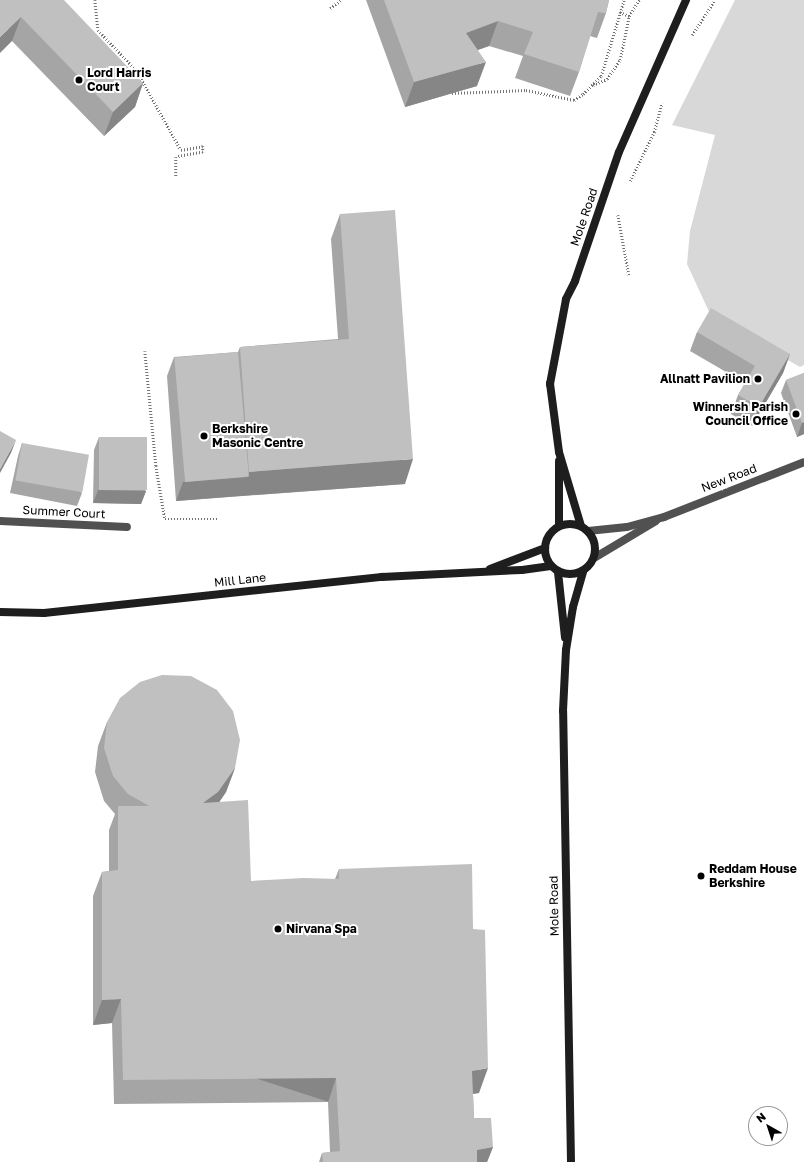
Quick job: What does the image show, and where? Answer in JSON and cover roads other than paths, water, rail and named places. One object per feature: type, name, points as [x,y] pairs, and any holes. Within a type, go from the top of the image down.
[{"type":"main road","name":"Mole Road","points":[[558,526],[559,452],[550,384],[566,299],[575,281],[619,152],[686,0]]},
{"type":"main road","name":"Mole Road","points":[[559,452],[581,526]]},
{"type":"main road","points":[[572,524],[581,526],[588,531],[593,538],[594,558],[583,571],[566,574],[558,572],[551,566],[545,548],[551,532],[558,526],[572,524]]},
{"type":"main road","name":"Mill Lane","points":[[484,571],[545,548]]},
{"type":"main road","name":"Mill Lane","points":[[0,612],[44,613],[382,577],[522,570],[551,566]]},
{"type":"main road","name":"Mole Road","points":[[571,1162],[563,711],[566,650],[573,607],[583,571]]},
{"type":"main road","name":"Mole Road","points":[[558,572],[566,650]]},
{"type":"street","name":"New Road","points":[[588,531],[628,526],[664,517],[804,462]]},
{"type":"street","name":"New Road","points":[[594,558],[664,517]]},
{"type":"street","name":"Summer Court","points":[[0,521],[127,527]]},
{"type":"place","name":"Lord Harris Court","points":[[79,80]]},
{"type":"place","name":"Allnatt Pavilion","points":[[758,379]]},
{"type":"place","name":"Winnersh Parish Council Office","points":[[796,414]]},
{"type":"place","name":"Berkshire Masonic Centre","points":[[204,436]]},
{"type":"place","name":"Reddam House Berkshire","points":[[701,876]]},
{"type":"place","name":"Nirvana Spa","points":[[278,929]]}]
